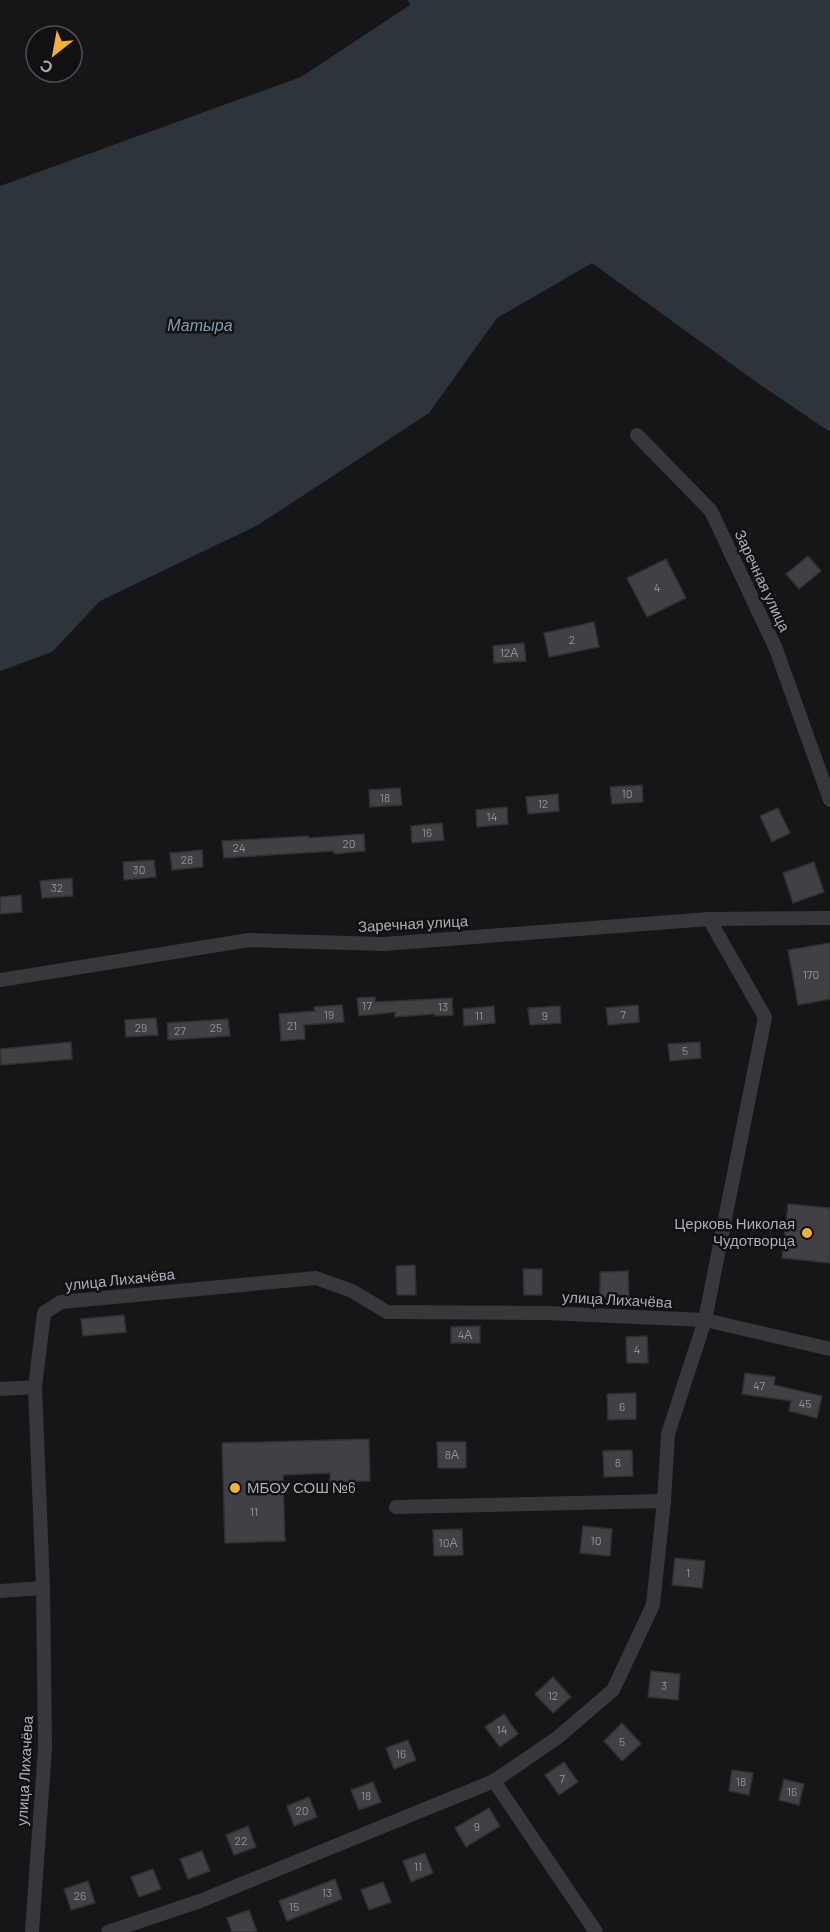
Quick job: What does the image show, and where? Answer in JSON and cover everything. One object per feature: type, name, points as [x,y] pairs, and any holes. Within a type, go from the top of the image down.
[{"type":"street","name":"Заречная улица","points":[[637,435],[711,511],[776,649],[830,800]]},
{"type":"street","name":"Заречная улица","points":[[0,980],[249,940],[384,944],[708,919],[830,918]]},
{"type":"street","points":[[108,1932],[200,1901],[494,1781],[557,1738],[613,1690],[653,1605],[664,1501],[668,1434],[705,1320],[765,1017],[708,919]]},
{"type":"street","name":"улица Лихачёва","points":[[32,1932],[45,1748],[43,1588],[34,1387],[44,1313],[62,1302],[316,1278],[352,1291],[387,1312],[546,1313],[705,1320],[830,1349]]},
{"type":"street","points":[[0,1389],[34,1387]]},
{"type":"street","points":[[396,1507],[664,1501]]},
{"type":"street","points":[[0,1591],[43,1588]]},
{"type":"street","points":[[494,1781],[596,1932]]},
{"type":"water","name":"Матыра","points":[[408,0],[830,0],[830,432],[759,384],[592,263],[497,318],[429,413],[258,525],[100,601],[52,652],[0,671],[0,186],[301,77],[410,5]]},
{"type":"building","points":[[808,556],[821,571],[799,589],[786,574]]},
{"type":"building","points":[[666,559],[686,598],[647,617],[627,578]]},
{"type":"building","points":[[594,622],[599,647],[549,657],[544,633]]},
{"type":"building","points":[[524,643],[526,661],[494,663],[493,646]]},
{"type":"building","points":[[642,785],[643,802],[612,804],[610,787]]},
{"type":"building","points":[[400,788],[402,805],[370,807],[369,790]]},
{"type":"building","points":[[558,794],[559,811],[528,814],[526,797]]},
{"type":"building","points":[[507,807],[508,824],[477,827],[476,810]]},
{"type":"building","points":[[778,808],[790,833],[772,842],[760,816]]},
{"type":"building","points":[[442,823],[444,840],[412,843],[411,826]]},
{"type":"building","points":[[364,834],[365,851],[334,854],[334,851],[224,858],[222,841],[308,836],[309,838]]},
{"type":"building","points":[[202,850],[203,867],[172,870],[170,853]]},
{"type":"building","points":[[154,860],[156,877],[124,880],[123,862]]},
{"type":"building","points":[[814,862],[824,892],[793,903],[783,873]]},
{"type":"building","points":[[72,878],[73,896],[42,898],[40,881]]},
{"type":"building","points":[[21,895],[22,912],[0,914],[0,897]]},
{"type":"building","points":[[830,943],[830,999],[798,1005],[788,950]]},
{"type":"building","points":[[375,997],[375,1002],[452,998],[453,1015],[395,1017],[395,1012],[359,1016],[357,998]]},
{"type":"building","points":[[342,1005],[344,1022],[304,1025],[305,1039],[281,1041],[279,1014],[315,1011],[314,1007]]},
{"type":"building","points":[[638,1005],[639,1022],[608,1025],[606,1008]]},
{"type":"building","points":[[494,1006],[495,1023],[464,1026],[463,1009]]},
{"type":"building","points":[[560,1006],[561,1023],[530,1025],[528,1008]]},
{"type":"building","points":[[156,1018],[158,1035],[126,1037],[125,1020]]},
{"type":"building","points":[[228,1019],[230,1036],[168,1040],[167,1023]]},
{"type":"building","points":[[71,1042],[72,1059],[1,1065],[0,1049]]},
{"type":"building","points":[[700,1042],[701,1058],[670,1061],[668,1044]]},
{"type":"building","name":"Церковь Николая Чудотворца","points":[[788,1204],[830,1208],[830,1263],[782,1258]]},
{"type":"building","points":[[415,1265],[416,1295],[397,1295],[396,1266]]},
{"type":"building","points":[[523,1269],[542,1269],[542,1295],[524,1295]]},
{"type":"building","points":[[628,1271],[629,1297],[600,1298],[600,1272]]},
{"type":"building","points":[[124,1315],[126,1332],[83,1336],[81,1319]]},
{"type":"building","points":[[480,1326],[480,1343],[451,1343],[451,1327]]},
{"type":"building","points":[[647,1336],[648,1363],[627,1363],[626,1337]]},
{"type":"building","points":[[745,1373],[775,1377],[774,1385],[822,1396],[817,1418],[789,1411],[791,1401],[742,1394]]},
{"type":"building","points":[[636,1393],[636,1419],[608,1420],[607,1394]]},
{"type":"building","points":[[369,1439],[370,1481],[330,1482],[330,1473],[283,1475],[285,1541],[225,1543],[222,1443]]},
{"type":"building","points":[[437,1442],[466,1442],[466,1468],[438,1468]]},
{"type":"building","points":[[632,1450],[633,1476],[604,1477],[603,1451]]},
{"type":"building","points":[[583,1526],[612,1529],[610,1556],[580,1553]]},
{"type":"building","points":[[462,1529],[463,1555],[434,1556],[433,1530]]},
{"type":"building","points":[[675,1558],[705,1561],[702,1588],[672,1585]]},
{"type":"building","points":[[651,1671],[680,1674],[678,1700],[648,1697]]},
{"type":"building","points":[[553,1677],[571,1697],[553,1713],[535,1694]]},
{"type":"building","points":[[504,1714],[518,1734],[500,1747],[485,1727]]},
{"type":"building","points":[[622,1723],[641,1744],[622,1761],[604,1741]]},
{"type":"building","points":[[408,1740],[416,1760],[394,1769],[386,1748]]},
{"type":"building","points":[[564,1762],[578,1782],[559,1795],[545,1775]]},
{"type":"building","points":[[732,1770],[753,1773],[749,1795],[729,1791]]},
{"type":"building","points":[[784,1779],[804,1784],[799,1805],[779,1800]]},
{"type":"building","points":[[373,1782],[381,1802],[359,1810],[351,1790]]},
{"type":"building","points":[[309,1797],[317,1817],[294,1826],[287,1806]]},
{"type":"building","points":[[489,1808],[500,1826],[466,1847],[455,1828]]},
{"type":"building","points":[[248,1826],[256,1847],[234,1855],[226,1835]]},
{"type":"building","points":[[202,1851],[210,1871],[188,1879],[180,1859]]},
{"type":"building","points":[[425,1853],[433,1873],[411,1882],[403,1861]]},
{"type":"building","points":[[153,1869],[161,1889],[139,1897],[131,1877]]},
{"type":"building","points":[[335,1879],[342,1899],[287,1921],[279,1901]]},
{"type":"building","points":[[88,1881],[95,1903],[71,1910],[64,1889]]},
{"type":"building","points":[[383,1882],[391,1902],[369,1910],[361,1890]]},
{"type":"building","points":[[249,1910],[257,1932],[232,1932],[227,1918]]},
{"type":"place","name":"Церковь Николая Чудотворца","points":[[807,1233]]},
{"type":"place","name":"МБОУ СОШ №6","points":[[235,1488]]}]
